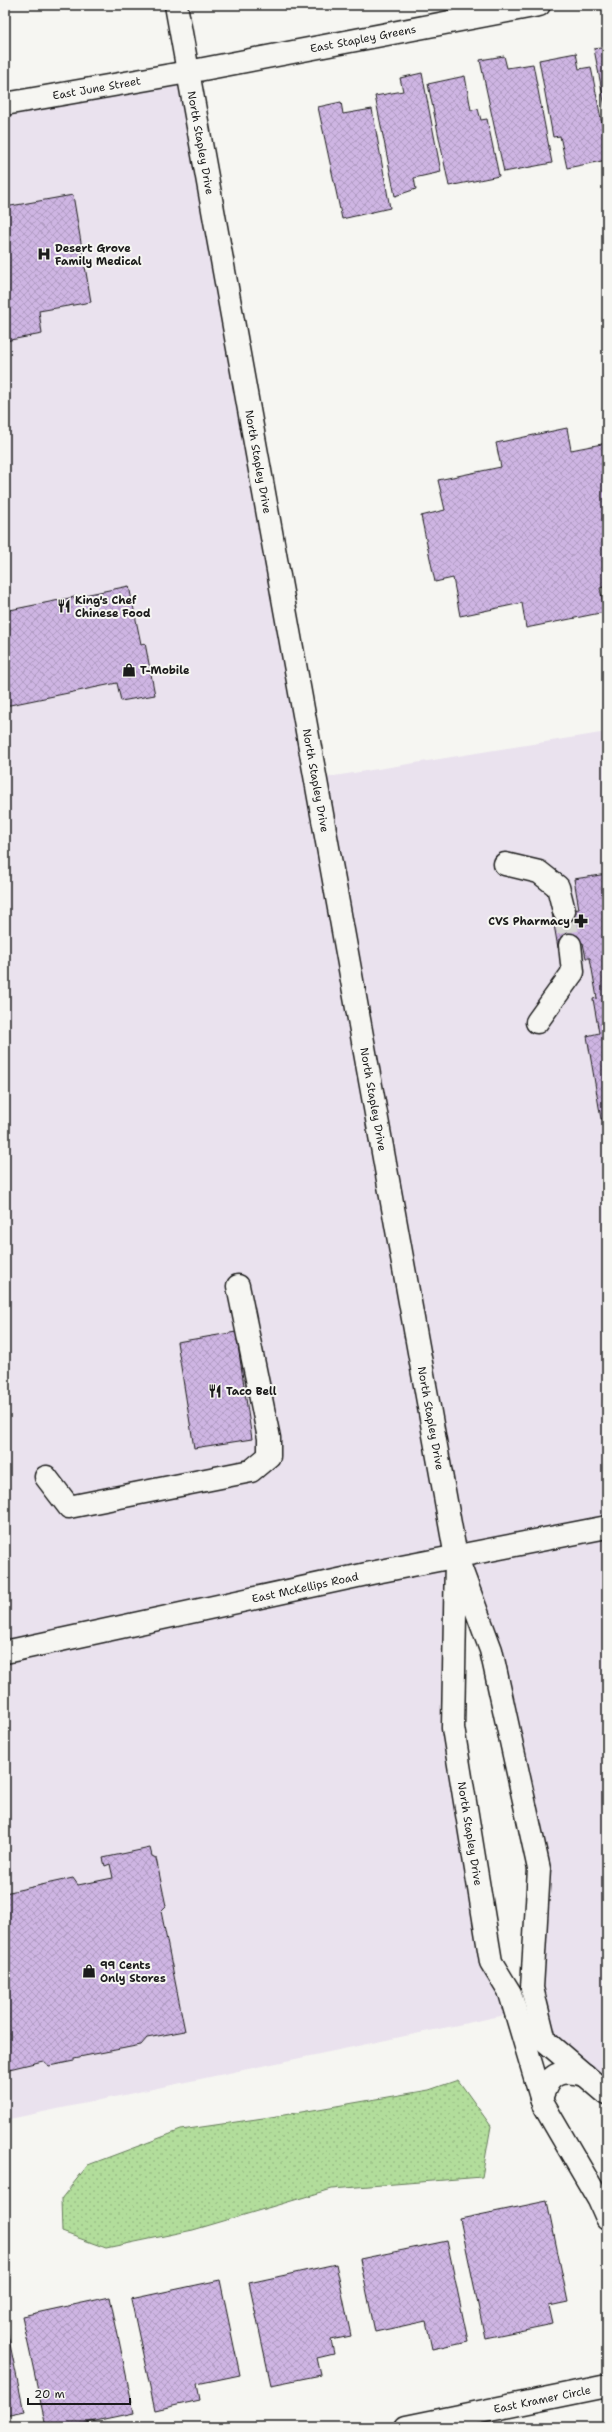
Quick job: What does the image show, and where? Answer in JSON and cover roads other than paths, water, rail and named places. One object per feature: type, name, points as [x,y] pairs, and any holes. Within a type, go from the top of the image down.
[{"type":"main road","name":"North Stapley Drive","points":[[176,5],[456,1557],[492,1650],[539,1868],[532,1988],[545,2041],[607,2094]]},
{"type":"main road","name":"East Stapley Greens","points":[[188,72],[465,12],[539,5]]},
{"type":"main road","name":"East June Street","points":[[5,104],[188,72]]},
{"type":"main road","points":[[505,864],[539,872],[558,887],[564,911]]},
{"type":"main road","points":[[537,1022],[573,972],[570,945]]},
{"type":"main road","points":[[46,1477],[69,1507],[251,1470],[268,1456],[269,1438],[238,1286]]},
{"type":"main road","name":"East McKellips Road","points":[[5,1652],[456,1557],[607,1527]]},
{"type":"main road","name":"North Stapley Drive","points":[[456,1557],[453,1728],[491,1962],[510,1993],[541,2099],[604,2205]]},
{"type":"main road","points":[[541,2099],[546,2084],[556,2074],[570,2072],[585,2075]]},
{"type":"main road","name":"East Kramer Circle","points":[[406,2427],[607,2386]]},
{"type":"tunnel","points":[[564,911],[570,945]]},
{"type":"place","name":"Desert Grove Family Medical","points":[[44,254]]},
{"type":"place","name":"King's Chef Chinese Food","points":[[64,606]]},
{"type":"place","name":"T-Mobile","points":[[129,670]]},
{"type":"place","name":"CVS Pharmacy","points":[[581,921]]},
{"type":"place","name":"Taco Bell","points":[[215,1391]]},
{"type":"place","name":"99 Cents Only Stores","points":[[89,1971]]}]
